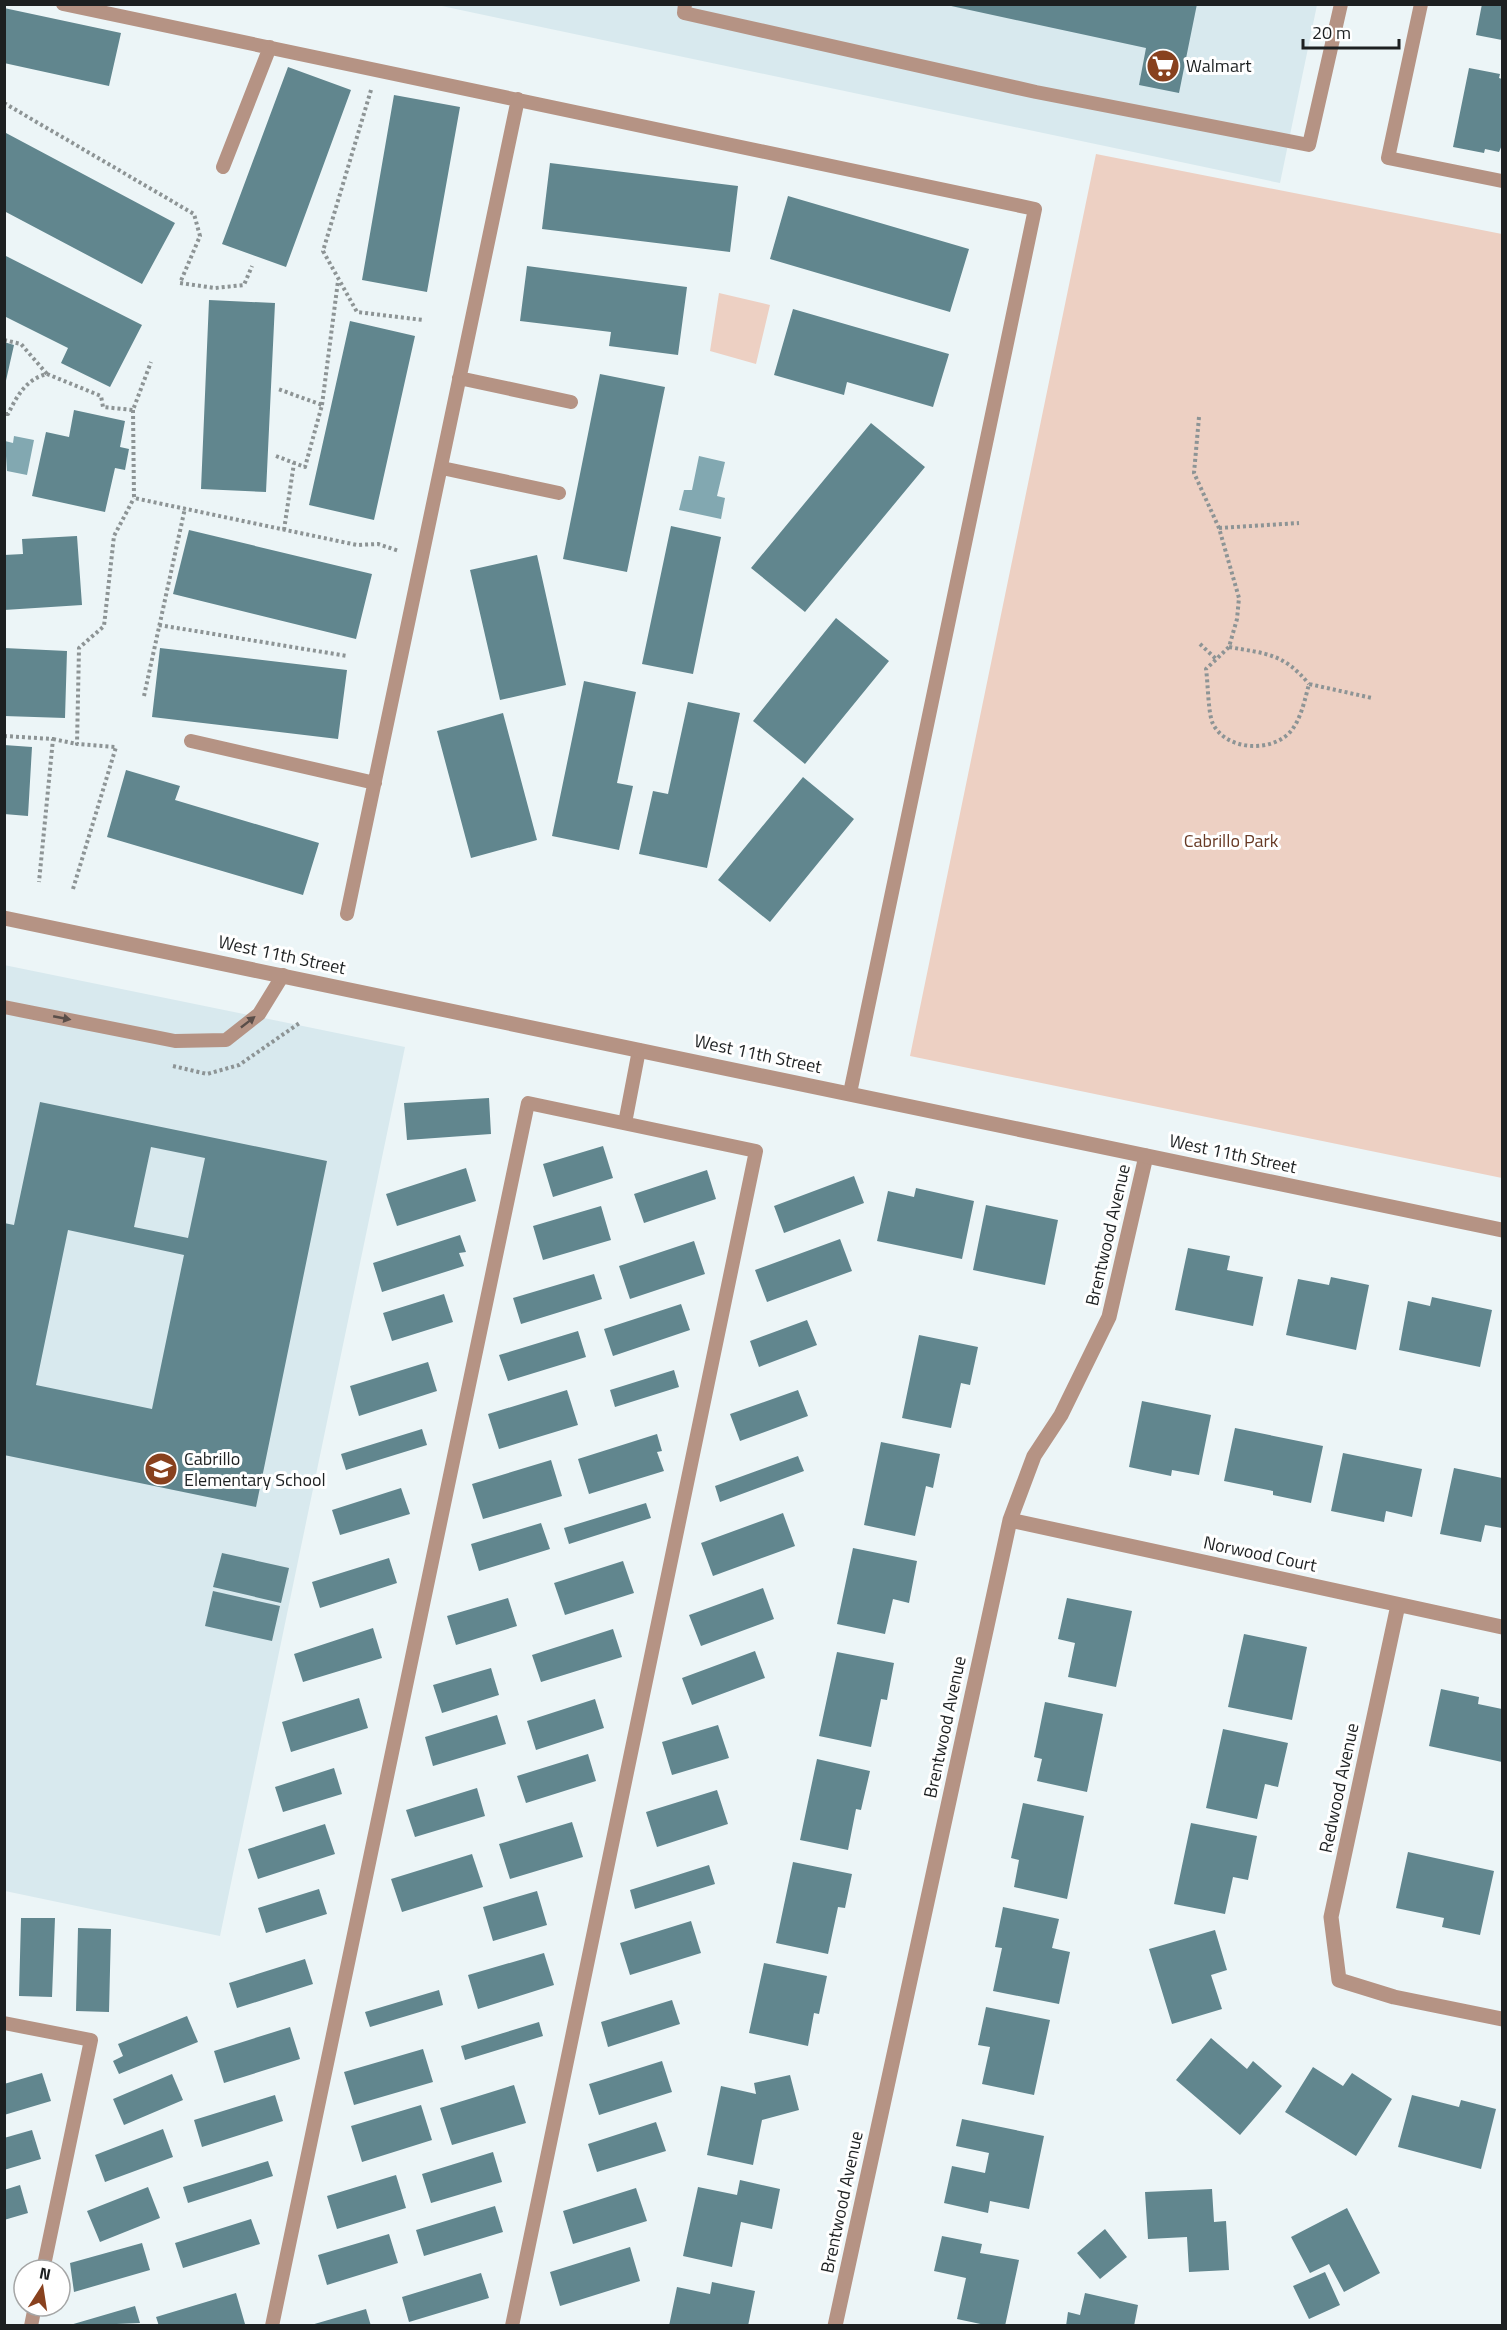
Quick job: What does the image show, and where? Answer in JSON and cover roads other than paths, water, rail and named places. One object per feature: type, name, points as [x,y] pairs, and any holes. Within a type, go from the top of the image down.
[{"type":"street","name":"West 11th Street","points":[[4,918],[1503,1230]]},
{"type":"street","name":"Brentwood Avenue","points":[[835,2325],[1010,1520],[1034,1455],[1061,1415],[1110,1317],[1146,1156]]},
{"type":"street","name":"Norwood Court","points":[[1010,1520],[1503,1627]]},
{"type":"street","name":"Redwood Avenue","points":[[1398,1605],[1331,1917],[1339,1980],[1394,1996],[1503,2019]]},
{"type":"lane","points":[[63,4],[1035,209],[850,1093]]},
{"type":"lane","points":[[686,4],[684,13],[877,57],[1036,92],[1309,145],[1341,4]]},
{"type":"lane","points":[[1421,4],[1388,158],[1503,181]]},
{"type":"lane","points":[[223,167],[270,47]]},
{"type":"lane","points":[[347,914],[518,99]]},
{"type":"lane","points":[[459,378],[571,402]]},
{"type":"lane","points":[[442,468],[559,492]]},
{"type":"lane","points":[[191,741],[375,783]]},
{"type":"lane","points":[[4,1006],[175,1041],[226,1040],[259,1014],[283,975]]},
{"type":"lane","points":[[625,1123],[639,1050]]},
{"type":"lane","points":[[272,2325],[528,1103],[756,1150],[512,2325]]},
{"type":"lane","points":[[4,2023],[91,2040],[46,2258]]},
{"type":"water","points":[[14,436],[34,440],[27,475],[7,471],[5,441],[13,443]]},
{"type":"water","points":[[699,456],[725,462],[717,496],[725,498],[721,519],[679,510],[684,490],[692,490]]},
{"type":"place","name":"Walmart","points":[[1163,66]]},
{"type":"place","name":"Cabrillo Elementary School","points":[[161,1469]]},
{"type":"park label","name":"Cabrillo Park","points":[[1231,841]]}]
